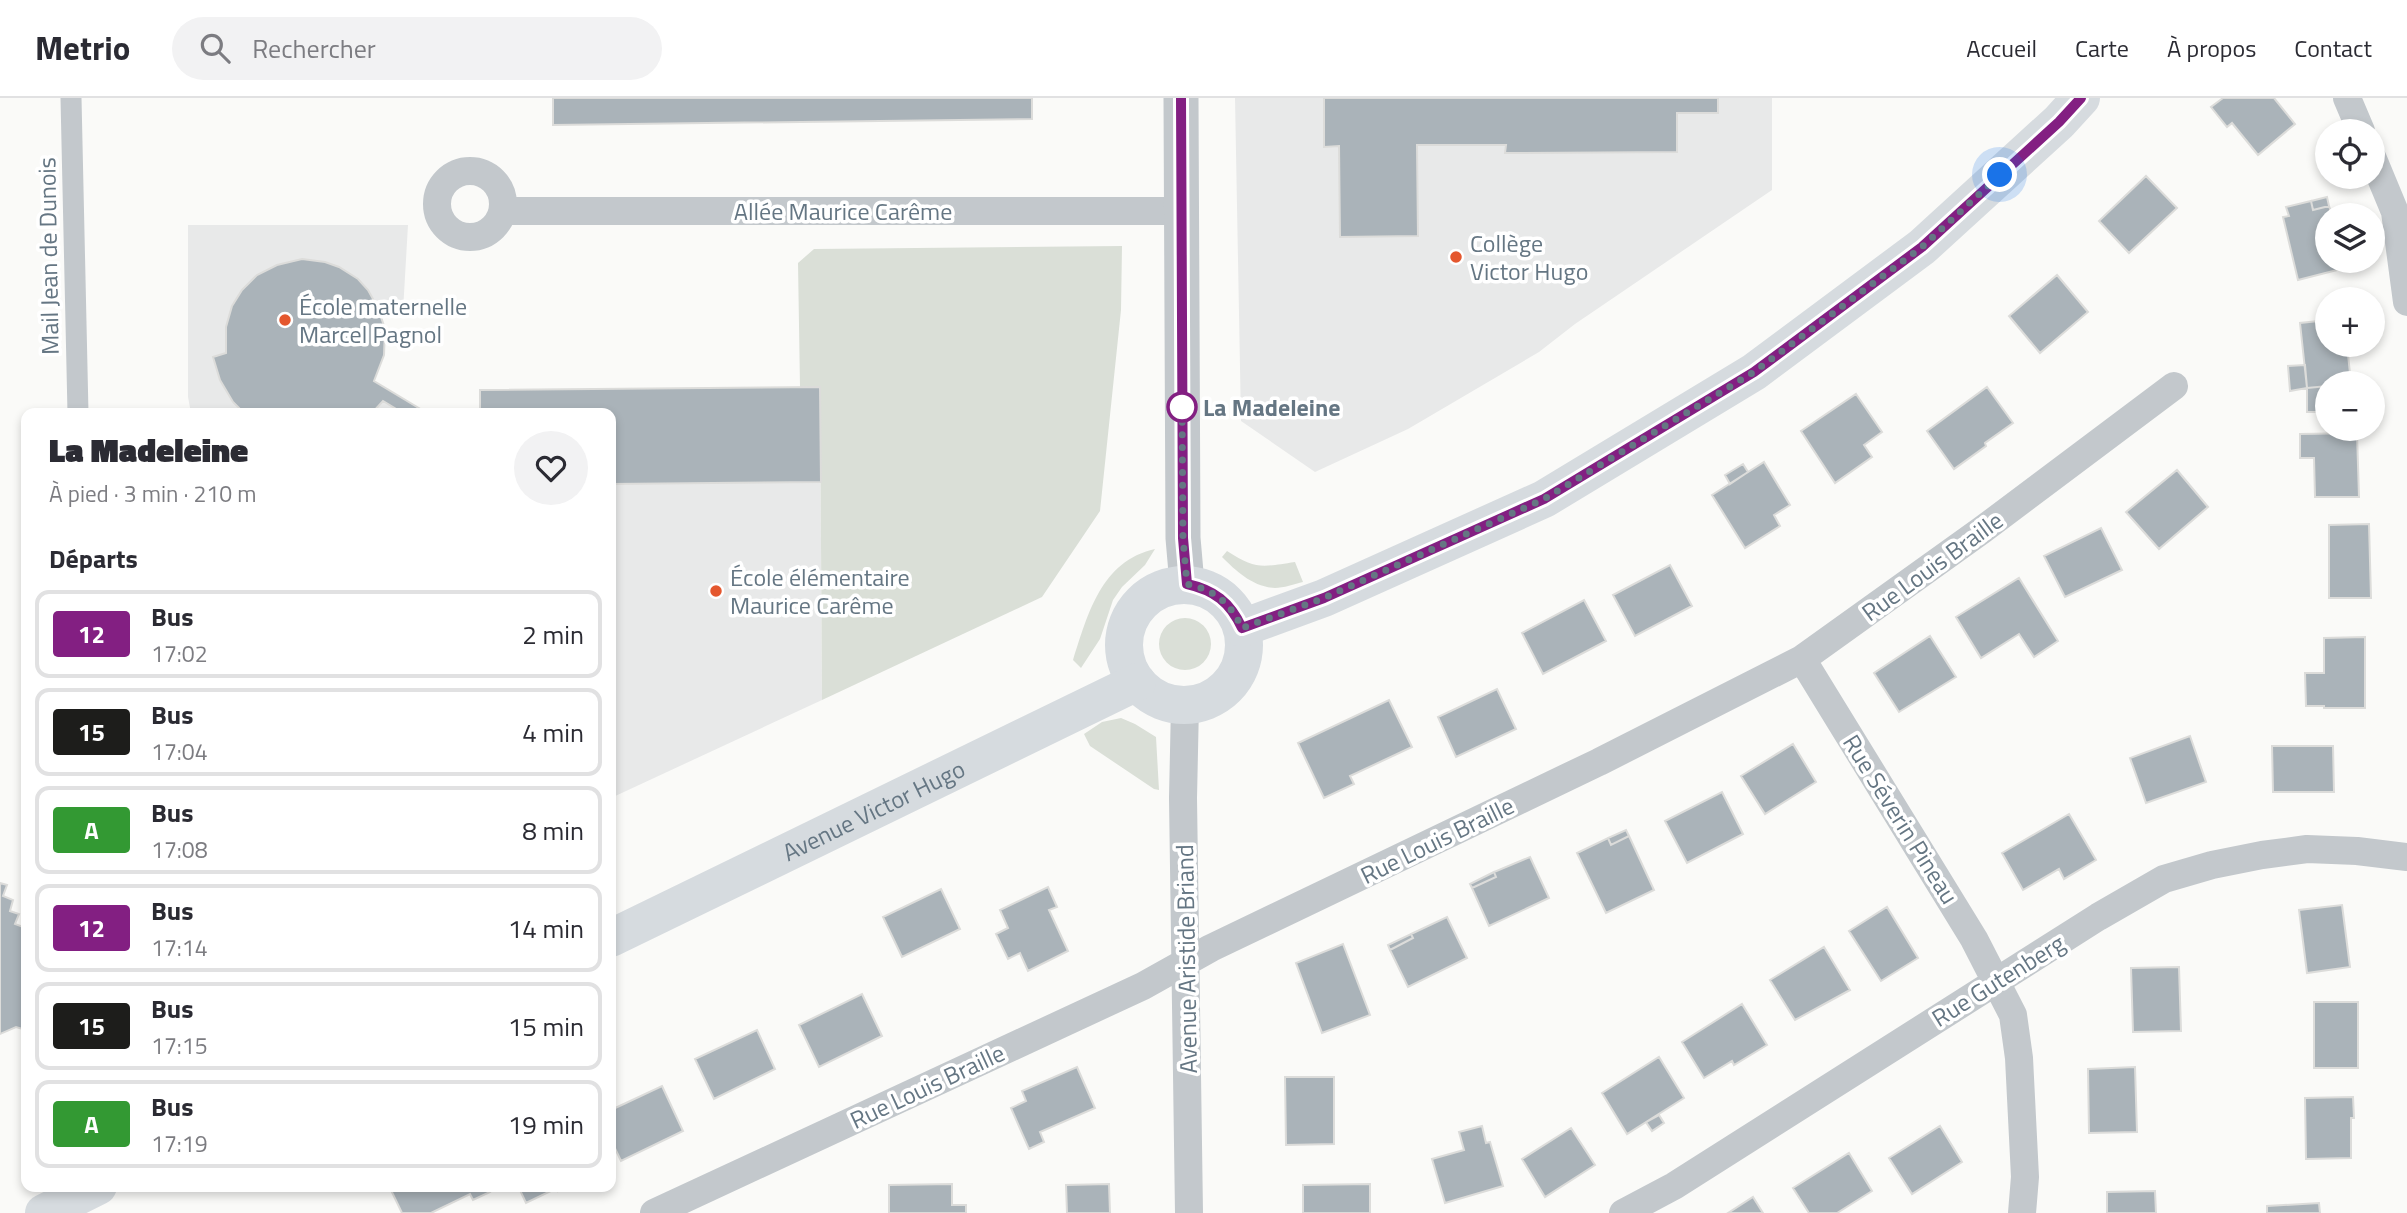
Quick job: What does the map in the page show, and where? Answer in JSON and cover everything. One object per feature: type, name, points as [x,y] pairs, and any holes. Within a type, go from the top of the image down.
[{"type":"main road","points":[[1242,628],[1324,598],[1544,499],[1754,372],[1922,247],[2059,122],[2081,98]]},
{"type":"main road","points":[[1187,584],[1215,594],[1227,603],[1242,628],[1244,646],[1241,664],[1232,680],[1219,693],[1203,701],[1185,705],[1150,695],[1137,682],[1127,665],[1124,646],[1126,627],[1135,609],[1150,595],[1168,587],[1187,584]]},
{"type":"main road","name":"Avenue Victor Hugo","points":[[616,936],[1137,682]]},
{"type":"main road","points":[[44,1213],[86,1192]]},
{"type":"street","name":"Mail Jean de Dunois","points":[[71,98],[78,408]]},
{"type":"street","points":[[1181,98],[1183,538],[1187,584]]},
{"type":"street","points":[[2347,98],[2356,119]]},
{"type":"street","points":[[2385,188],[2395,212],[2407,302]]},
{"type":"street","name":"Allée Maurice Carême","points":[[503,211],[1182,211]]},
{"type":"street","name":"Rue Louis Braille","points":[[654,1213],[1143,986],[1187,961],[1599,762],[1802,659],[1982,530],[2174,386]]},
{"type":"street","name":"Rue Séverin Pineau","points":[[1802,659],[1974,939],[2013,1015],[2019,1058],[2025,1177],[2022,1213]]},
{"type":"street","name":"Avenue Aristide Briand","points":[[1185,705],[1189,1213]]},
{"type":"street","name":"Rue Gutenberg","points":[[1623,1213],[1707,1166],[2098,917],[2164,879],[2212,865],[2307,849],[2407,856]]},
{"type":"shaded area","name":"Collège Victor Hugo","points":[[1235,98],[1772,98],[1772,190],[1575,324],[1539,352],[1408,429],[1315,472],[1241,421]]},
{"type":"shaded area","name":"École maternelle Marcel Pagnol","points":[[188,225],[408,225],[403,311],[382,317],[385,351],[374,381],[419,408],[190,408]]},
{"type":"shaded area","points":[[1122,246],[1121,310],[1100,511],[1042,597],[822,700],[820,388],[800,387],[798,263],[814,249]]},
{"type":"shaded area","name":"École élémentaire Maurice Carême","points":[[820,387],[822,700],[616,796],[616,408],[480,408],[480,390]]},
{"type":"shaded area","points":[[1155,549],[1145,565],[1122,587],[1113,600],[1100,639],[1081,668],[1073,660],[1099,592],[1109,577],[1122,565],[1137,555]]},
{"type":"shaded area","points":[[1227,551],[1260,566],[1295,562],[1303,582],[1278,588],[1259,585],[1239,573],[1222,557]]},
{"type":"shaded area","points":[[1185,618],[1204,625],[1211,644],[1204,663],[1185,670],[1166,663],[1159,644],[1166,625]]},
{"type":"shaded area","points":[[1121,718],[1156,737],[1159,790],[1090,746],[1084,734],[1102,722]]},
{"type":"building","points":[[553,98],[1032,98],[1032,119],[553,125]]},
{"type":"building","points":[[1324,98],[1718,98],[1718,113],[1677,113],[1677,152],[1505,153],[1506,145],[1417,145],[1418,236],[1340,237],[1339,146],[1324,147]]},
{"type":"building","points":[[2223,98],[2274,98],[2295,124],[2258,155],[2232,123],[2227,127],[2211,107]]},
{"type":"building","points":[[2146,176],[2177,208],[2129,253],[2099,221]]},
{"type":"building","points":[[2327,197],[2328,203],[2315,203],[2313,210],[2311,201]]},
{"type":"building","points":[[2311,201],[2315,210],[2315,273],[2325,273],[2298,280],[2283,217],[2289,216],[2286,207]]},
{"type":"building","points":[[302,259],[325,262],[358,279],[378,308],[385,329],[384,355],[374,381],[419,408],[395,408],[383,401],[377,408],[239,408],[233,402],[220,380],[213,357],[226,353],[226,327],[232,306],[242,290],[257,275],[277,265]]},
{"type":"building","points":[[2057,275],[2088,312],[2040,353],[2009,316]]},
{"type":"building","points":[[2315,321],[2315,357],[2348,357],[2350,371],[2315,371],[2315,387],[2307,388],[2300,323]]},
{"type":"building","points":[[2305,365],[2307,388],[2290,391],[2288,366]]},
{"type":"building","points":[[820,387],[821,482],[616,484],[616,408],[480,408],[480,390]]},
{"type":"building","points":[[1987,387],[2013,423],[1954,469],[1927,431]]},
{"type":"building","points":[[2315,387],[2315,412],[2307,412],[2307,388]]},
{"type":"building","points":[[1856,394],[1882,432],[1864,445],[1872,457],[1835,483],[1801,431]]},
{"type":"building","points":[[2300,434],[2315,434],[2315,441],[2357,441],[2359,497],[2315,497],[2314,458],[2300,458]]},
{"type":"building","points":[[1764,462],[1790,505],[1774,515],[1780,526],[1745,548],[1712,495]]},
{"type":"building","points":[[1743,464],[1748,472],[1730,484],[1725,475]]},
{"type":"building","points":[[2177,470],[2208,507],[2159,549],[2126,512]]},
{"type":"building","points":[[2369,524],[2371,598],[2329,598],[2329,525]]},
{"type":"building","points":[[2101,528],[2122,570],[2065,597],[2044,556]]},
{"type":"building","points":[[1670,565],[1692,606],[1635,636],[1613,595]]},
{"type":"building","points":[[2019,578],[2058,641],[2034,657],[2019,634],[1981,658],[1956,617]]},
{"type":"building","points":[[1584,600],[1606,641],[1543,674],[1522,633]]},
{"type":"building","points":[[1930,636],[1956,677],[1899,712],[1874,673]]},
{"type":"building","points":[[2365,637],[2365,708],[2306,706],[2305,673],[2324,673],[2324,638]]},
{"type":"building","points":[[1497,689],[1516,729],[1456,757],[1438,717]]},
{"type":"building","points":[[1389,700],[1412,747],[1350,776],[1354,784],[1324,798],[1298,743]]},
{"type":"building","points":[[2190,736],[2206,782],[2146,803],[2130,758]]},
{"type":"building","points":[[1793,744],[1816,782],[1765,814],[1741,776]]},
{"type":"building","points":[[2272,746],[2333,746],[2334,792],[2273,792]]},
{"type":"building","points":[[1722,792],[1743,834],[1687,863],[1665,821]]},
{"type":"building","points":[[2069,814],[2096,860],[2064,879],[2059,869],[2023,890],[2002,853]]},
{"type":"building","points":[[1626,830],[1629,836],[1611,845],[1608,838]]},
{"type":"building","points":[[1629,836],[1654,890],[1606,913],[1577,853],[1608,838],[1611,845]]},
{"type":"building","points":[[1530,857],[1549,898],[1489,926],[1472,888],[1496,877],[1494,872]]},
{"type":"building","points":[[1494,872],[1496,877],[1472,888],[1470,884]]},
{"type":"building","points":[[0,883],[7,885],[3,896],[13,900],[10,911],[19,914],[15,924],[21,926],[21,1028],[16,1027],[0,1034]]},
{"type":"building","points":[[1048,887],[1057,907],[1049,910],[1068,951],[1028,971],[1020,953],[1008,959],[996,934],[1008,928],[1000,910]]},
{"type":"building","points":[[941,889],[960,929],[902,957],[883,917]]},
{"type":"building","points":[[2342,905],[2350,967],[2307,973],[2299,910]]},
{"type":"building","points":[[1887,907],[1918,958],[1881,981],[1849,931]]},
{"type":"building","points":[[1447,917],[1467,958],[1408,987],[1390,950],[1413,938],[1411,934]]},
{"type":"building","points":[[1411,934],[1413,938],[1390,950],[1388,945]]},
{"type":"building","points":[[1343,944],[1370,1015],[1322,1033],[1296,963]]},
{"type":"building","points":[[1824,947],[1850,990],[1795,1020],[1770,980]]},
{"type":"building","points":[[2179,967],[2181,1031],[2133,1032],[2131,968]]},
{"type":"building","points":[[862,994],[882,1036],[819,1067],[799,1025]]},
{"type":"building","points":[[2314,1002],[2358,1002],[2358,1068],[2314,1068]]},
{"type":"building","points":[[1742,1004],[1767,1045],[1734,1065],[1732,1061],[1704,1078],[1682,1042]]},
{"type":"building","points":[[757,1030],[775,1069],[714,1099],[695,1059]]},
{"type":"building","points":[[1659,1057],[1684,1098],[1627,1134],[1602,1093]]},
{"type":"building","points":[[1077,1067],[1095,1108],[1040,1132],[1044,1142],[1029,1149],[1011,1108],[1026,1101],[1022,1091]]},
{"type":"building","points":[[2135,1067],[2137,1132],[2089,1133],[2088,1069]]},
{"type":"building","points":[[1285,1077],[1334,1077],[1334,1144],[1286,1145]]},
{"type":"building","points":[[662,1086],[683,1131],[621,1161],[616,1150],[616,1108]]},
{"type":"building","points":[[2353,1097],[2351,1158],[2306,1159],[2305,1098]]},
{"type":"building","points":[[1659,1115],[1664,1123],[1652,1131],[1646,1122]]},
{"type":"building","points":[[1482,1126],[1486,1143],[1490,1142],[1503,1186],[1445,1203],[1432,1159],[1464,1150],[1459,1132]]},
{"type":"building","points":[[1940,1126],[1962,1162],[1912,1194],[1889,1158]]},
{"type":"building","points":[[1571,1128],[1595,1165],[1545,1197],[1522,1159]]},
{"type":"building","points":[[1849,1153],[1872,1191],[1837,1213],[1809,1213],[1793,1188]]},
{"type":"building","points":[[952,1184],[952,1205],[966,1205],[966,1213],[889,1213],[889,1185]]},
{"type":"building","points":[[1109,1184],[1110,1213],[1067,1213],[1066,1185]]},
{"type":"building","points":[[1370,1184],[1370,1213],[1303,1213],[1303,1185]]},
{"type":"building","points":[[2155,1191],[2156,1213],[2107,1213],[2107,1192]]},
{"type":"building","points":[[392,1192],[490,1192],[473,1200],[470,1194],[431,1213],[402,1213]]},
{"type":"building","points":[[521,1192],[549,1192],[526,1203]]},
{"type":"building","points":[[1753,1197],[1763,1213],[1728,1213]]},
{"type":"building","points":[[2319,1203],[2320,1213],[2267,1213],[2267,1206]]},
{"type":"bus line","name":"12","points":[[1181,98],[1183,538],[1187,584],[1201,587],[1227,603],[1242,628],[1324,598],[1544,499],[1754,372],[1922,247],[2059,122],[2081,98]]},
{"type":"place","name":"Collège Victor Hugo","points":[[1456,257]]},
{"type":"place","name":"École maternelle Marcel Pagnol","points":[[285,320]]},
{"type":"place","name":"La Madeleine","points":[[1182,407]]},
{"type":"place","name":"École élémentaire Maurice Carême","points":[[716,591]]},
{"type":"route","points":[[1182,407],[1182,402],[1183,538],[1187,584],[1201,587],[1227,603],[1242,628],[1324,598],[1544,499],[1754,372],[1922,247],[2000,175]]}]
